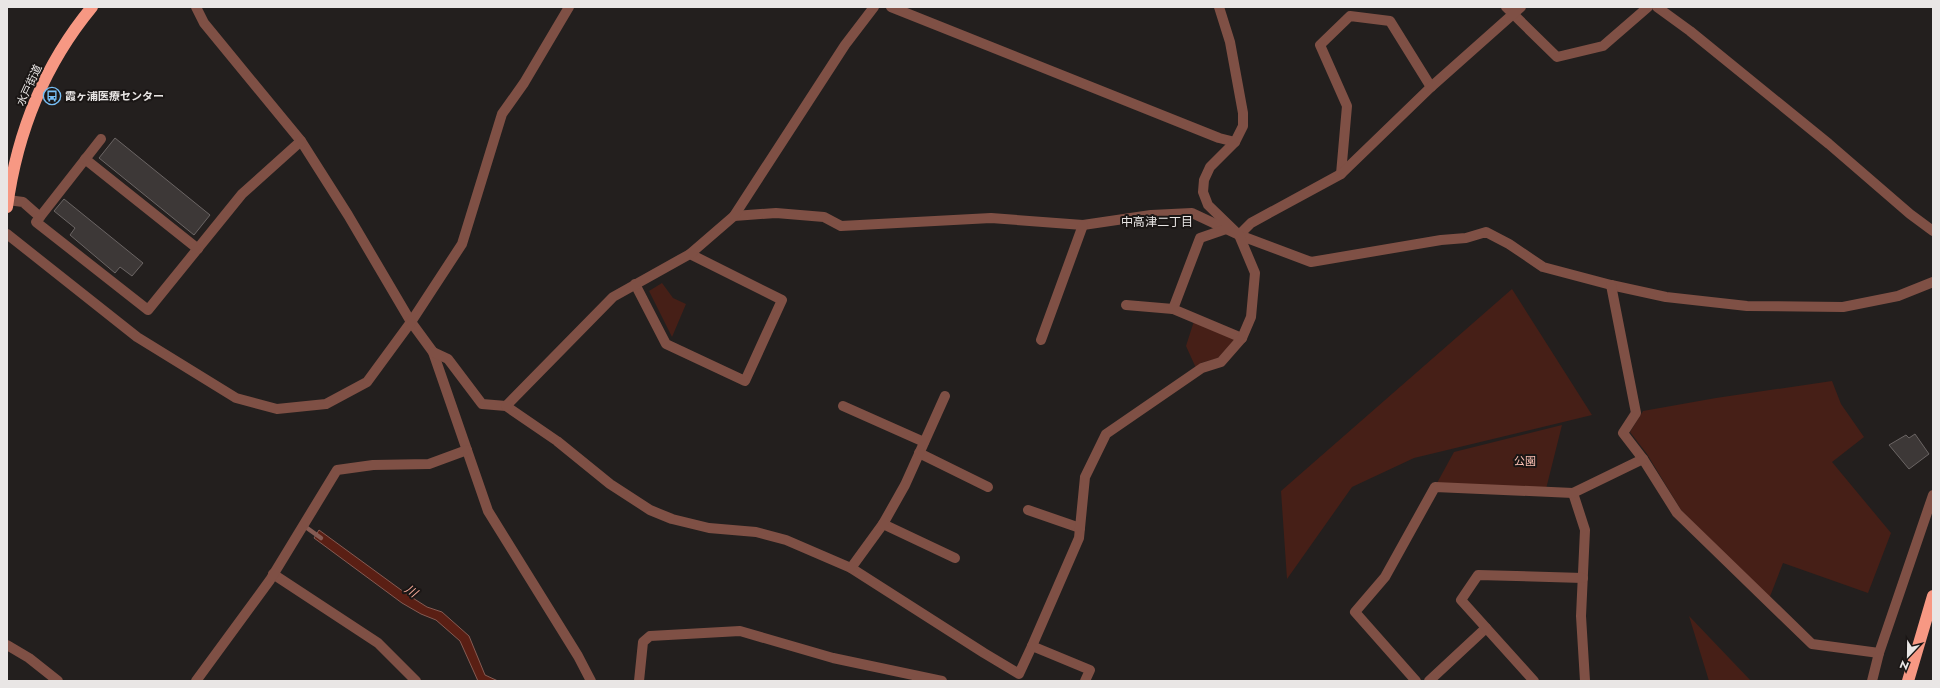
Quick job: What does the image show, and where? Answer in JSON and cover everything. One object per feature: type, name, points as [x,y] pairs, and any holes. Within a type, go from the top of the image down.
[{"type":"highway","name":"水戸街道","points":[[8,203],[19,144],[34,101],[58,55],[92,7]]},
{"type":"highway","points":[[1908,681],[1933,596]]},
{"type":"street","points":[[196,7],[204,23],[301,141],[348,215],[411,322],[433,352],[488,512],[578,656],[591,681]]},
{"type":"street","points":[[7,234],[137,338],[236,398],[277,409],[326,404],[367,382],[411,322],[462,244],[502,114],[524,83],[569,7]]},
{"type":"street","points":[[506,406],[613,297],[690,254],[734,216],[845,45],[874,7]]},
{"type":"street","points":[[891,7],[1219,138],[1235,142]]},
{"type":"street","points":[[433,352],[448,359],[482,404],[506,406],[557,441],[610,484],[650,510],[672,519],[709,528],[756,532],[786,540],[851,568],[953,634],[1019,674],[1079,538],[1085,477],[1106,434],[1202,368],[1221,362],[1242,338],[1251,317],[1255,273],[1239,235],[1208,205],[1203,192],[1204,180],[1210,167],[1235,142],[1243,126],[1243,113],[1230,42],[1219,7]]},
{"type":"street","points":[[1239,235],[1251,223],[1341,174],[1509,11],[1520,7]]},
{"type":"street","points":[[1509,11],[1557,57],[1603,46],[1648,7]]},
{"type":"street","points":[[1656,7],[1690,31],[1829,144],[1910,214],[1933,231]]},
{"type":"street","points":[[1341,174],[1347,106],[1320,45],[1350,16],[1390,21],[1431,87]]},
{"type":"street","points":[[101,139],[36,222],[148,310],[242,194],[301,141]]},
{"type":"street","points":[[86,159],[198,249]]},
{"type":"street","points":[[8,203],[23,202],[40,217]]},
{"type":"street","points":[[734,216],[776,213],[824,218],[841,226],[991,218],[1083,225],[1151,215],[1192,213],[1239,235],[1311,262],[1441,240],[1466,238],[1486,232],[1509,244],[1543,267],[1611,285],[1666,297],[1747,306],[1843,306],[1898,296],[1933,282]]},
{"type":"street","points":[[1041,340],[1083,225]]},
{"type":"street","points":[[1173,310],[1200,238],[1226,229]]},
{"type":"street","points":[[635,284],[666,344],[745,381],[782,300],[690,254]]},
{"type":"street","points":[[1611,285],[1636,414],[1623,433],[1643,458],[1677,513],[1812,644],[1879,653]]},
{"type":"street","points":[[1126,305],[1173,310],[1242,338]]},
{"type":"street","points":[[851,568],[883,524],[905,485],[944,396]]},
{"type":"street","points":[[843,406],[924,442]]},
{"type":"street","points":[[196,681],[274,574],[337,470],[373,465],[429,464],[467,450]]},
{"type":"street","points":[[919,454],[988,487]]},
{"type":"street","points":[[1416,681],[1355,612],[1385,577],[1435,488],[1574,494],[1643,458]]},
{"type":"street","points":[[1574,494],[1585,530],[1581,616],[1585,681]]},
{"type":"street","points":[[1872,681],[1879,653],[1933,495]]},
{"type":"street","points":[[1028,510],[1080,528]]},
{"type":"street","points":[[883,524],[955,558]]},
{"type":"street","points":[[274,574],[378,643],[416,681]]},
{"type":"street","points":[[1534,681],[1461,600],[1478,575],[1583,578]]},
{"type":"street","points":[[1429,681],[1486,628]]},
{"type":"street","points":[[639,681],[643,642],[650,636],[740,631],[834,658],[942,681]]},
{"type":"street","points":[[7,645],[29,658],[58,681]]},
{"type":"street","points":[[1032,646],[1090,670],[1085,681]]},
{"type":"green space","points":[[662,283],[673,298],[686,304],[672,337],[649,291]]},
{"type":"green space","points":[[1512,289],[1592,415],[1414,458],[1352,487],[1287,579],[1281,491]]},
{"type":"green space","points":[[1194,321],[1236,339],[1218,358],[1201,363],[1196,368],[1186,346]]},
{"type":"green space","points":[[1832,381],[1841,404],[1864,437],[1832,462],[1891,533],[1868,593],[1783,563],[1769,599],[1681,510],[1647,454],[1630,432],[1643,411],[1716,398]]},
{"type":"green space","name":"公園","points":[[1562,425],[1546,489],[1437,483],[1454,452]]},
{"type":"green space","points":[[1689,616],[1751,681],[1709,681]]},
{"type":"shaded area","points":[[319,530],[408,595],[427,607],[442,612],[469,636],[485,675],[498,681],[478,681],[460,641],[436,620],[421,614],[402,603],[314,538]]},
{"type":"building","points":[[115,138],[210,215],[194,235],[99,158]]},
{"type":"building","points":[[64,199],[143,263],[132,276],[120,267],[115,273],[70,235],[75,228],[54,211]]},
{"type":"building","points":[[1915,434],[1929,454],[1909,469],[1889,445],[1906,435],[1909,438]]},
{"type":"waterway","name":"川","points":[[307,528],[321,538]]},
{"type":"place","name":"霞ヶ浦医療センター","points":[[52,96]]},
{"type":"district","name":"中高津二丁目","points":[[1157,222]]}]
